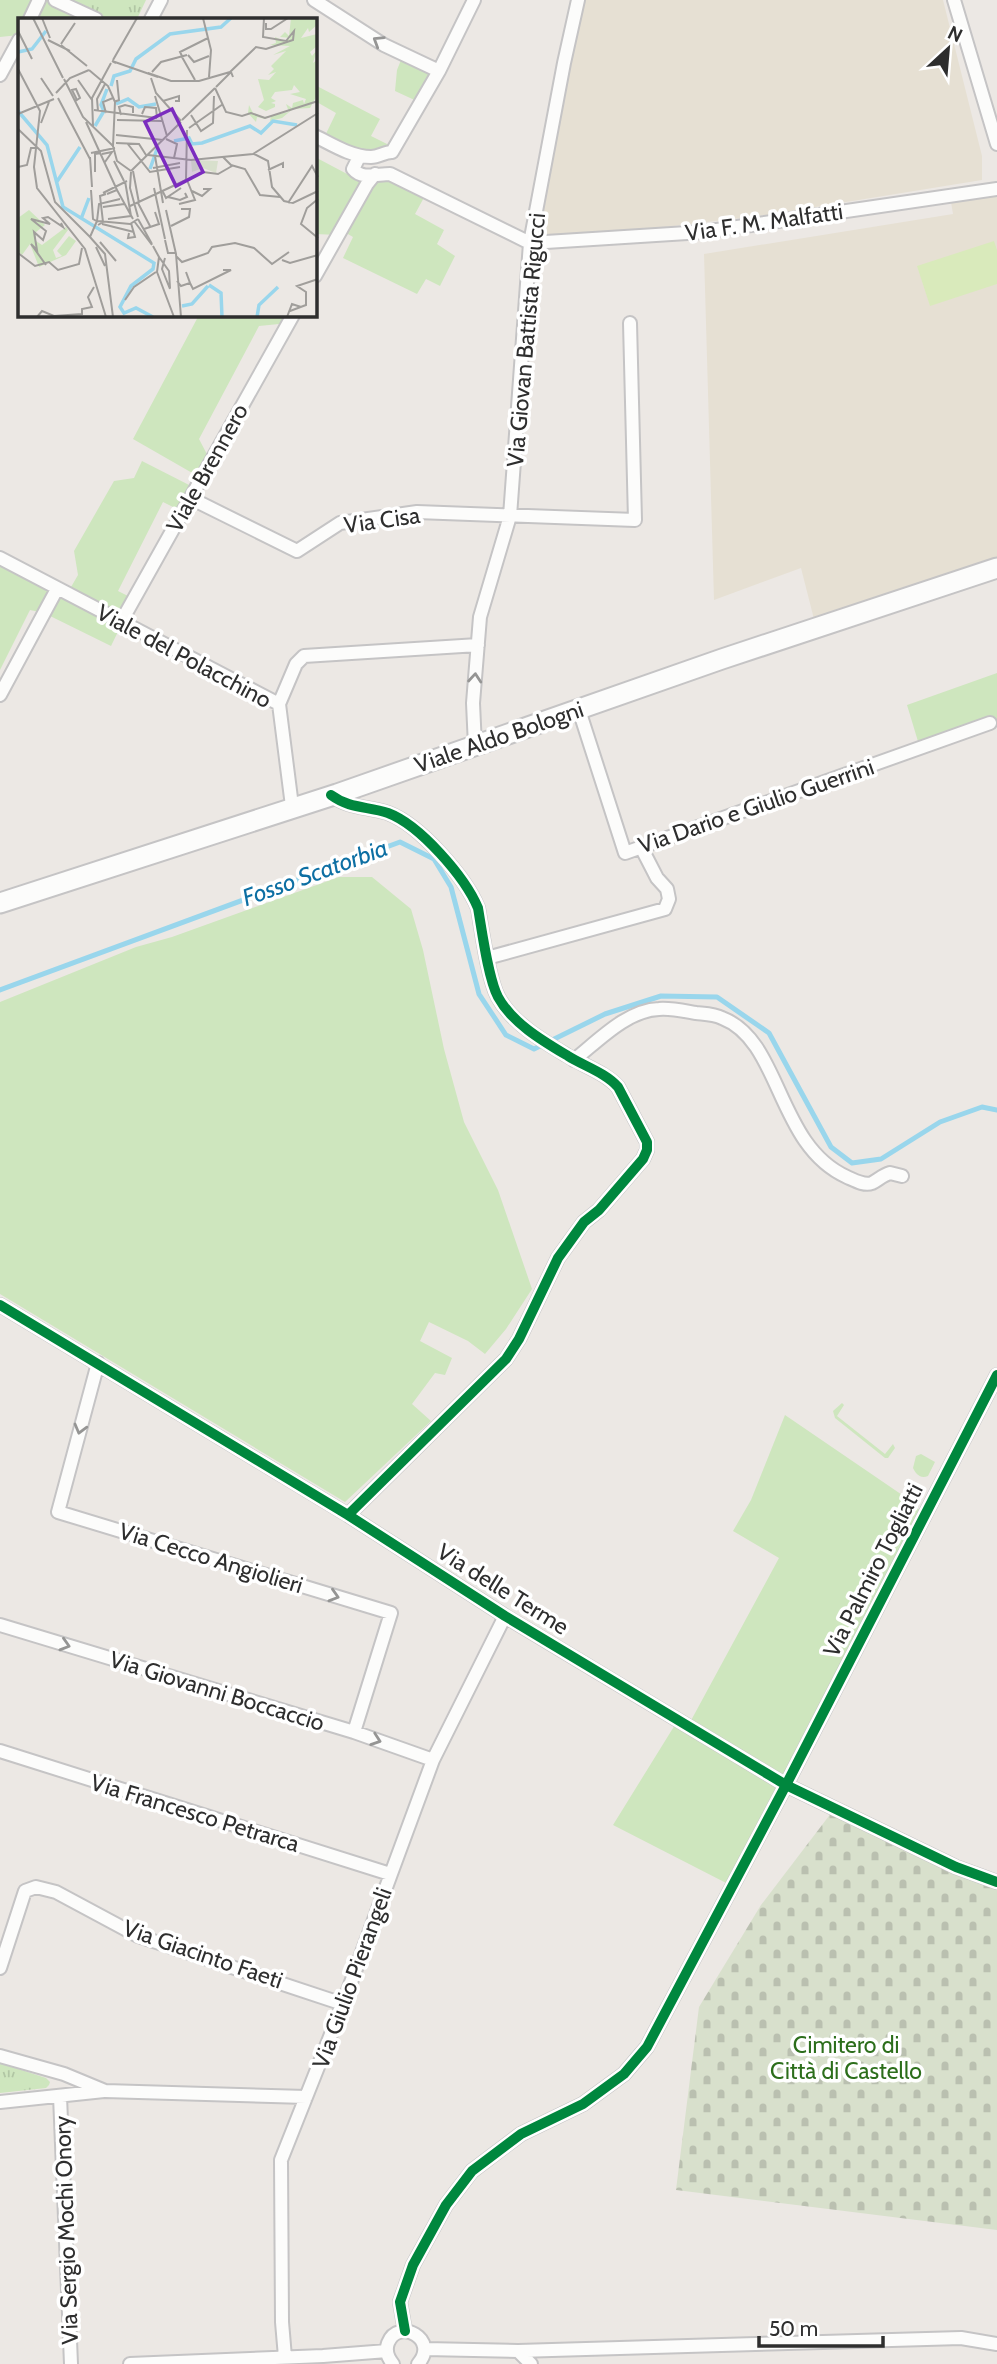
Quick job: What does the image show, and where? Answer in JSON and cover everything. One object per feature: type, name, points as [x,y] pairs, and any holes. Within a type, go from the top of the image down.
[{"type":"main road","name":"Viale Aldo Bologni","points":[[0,902],[331,795],[745,651],[997,569]]},
{"type":"street","points":[[30,18],[39,0]]},
{"type":"street","points":[[55,0],[94,18]]},
{"type":"street","points":[[151,18],[160,0]]},
{"type":"street","points":[[314,0],[384,45],[439,71]]},
{"type":"street","points":[[392,152],[439,71],[474,0]]},
{"type":"street","name":"Via Giovan Battista Rigucci","points":[[475,746],[472,703],[480,617],[510,516],[530,243],[564,63],[579,0]]},
{"type":"street","points":[[954,0],[997,144]]},
{"type":"street","points":[[0,75],[18,42]]},
{"type":"street","points":[[317,137],[359,158],[392,152],[396,156],[396,164],[390,174]]},
{"type":"street","points":[[359,158],[354,164],[355,172],[364,177],[376,173],[390,174],[530,243]]},
{"type":"street","points":[[317,272],[366,184],[376,173]]},
{"type":"street","name":"Via F. M. Malfatti","points":[[530,243],[703,232],[997,189]]},
{"type":"street","name":"Viale Brennero","points":[[121,622],[292,317]]},
{"type":"street","points":[[510,516],[635,520],[630,323]]},
{"type":"street","name":"Via Cisa","points":[[190,498],[297,551],[340,523],[417,512],[510,516]]},
{"type":"street","name":"Viale del Polacchino","points":[[0,558],[279,704],[292,806]]},
{"type":"street","points":[[0,695],[57,589]]},
{"type":"street","points":[[279,704],[296,664],[304,656],[478,645]]},
{"type":"street","name":"Via Dario e Giulio Guerrini","points":[[579,710],[625,853],[990,723]]},
{"type":"street","points":[[331,795],[343,804],[389,814],[416,831],[455,871],[478,908],[497,996],[512,1016],[539,1037],[611,1080],[618,1087],[647,1142],[643,1159],[599,1210],[584,1222],[558,1258],[519,1339],[506,1359],[348,1515]]},
{"type":"street","points":[[487,958],[664,909],[669,899],[667,890],[657,878],[641,847]]},
{"type":"street","points":[[574,1059],[625,1020],[648,1010],[661,1009],[724,1018],[743,1031],[760,1052],[793,1124],[825,1163],[839,1174],[859,1183],[871,1184],[890,1173],[902,1176]]},
{"type":"street","name":"Via delle Terme","points":[[0,1305],[348,1515],[505,1616],[786,1785],[956,1867],[997,1882]]},
{"type":"street","name":"Via Cecco Angiolieri","points":[[98,1363],[58,1512],[391,1613],[354,1732]]},
{"type":"street","name":"Via Palmiro Togliatti","points":[[405,2331],[400,2302],[413,2265],[446,2205],[472,2171],[521,2134],[583,2104],[624,2074],[647,2047],[997,1376]]},
{"type":"street","name":"Via Giulio Pierangeli","points":[[285,2357],[282,2322],[281,2160],[343,2004],[433,1759],[505,1616]]},
{"type":"street","name":"Via Giovanni Boccaccio","points":[[0,1625],[354,1732],[433,1759]]},
{"type":"street","name":"Via Francesco Petrarca","points":[[0,1751],[390,1874]]},
{"type":"street","name":"Via Giacinto Faeti","points":[[0,1968],[26,1891],[36,1886],[56,1892],[138,1936],[343,2004]]},
{"type":"street","points":[[0,2056],[64,2074],[105,2091]]},
{"type":"street","points":[[0,2102],[105,2091],[306,2097]]},
{"type":"street","name":"Via Sergio Mochi Onory","points":[[60,2096],[71,2364]]},
{"type":"street","points":[[393,2364],[387,2351],[390,2339],[405,2331],[421,2339],[425,2349],[418,2364]]},
{"type":"street","points":[[425,2349],[518,2351],[961,2338],[997,2344]]},
{"type":"street","points":[[130,2364],[262,2361],[285,2357],[387,2351]]},
{"type":"street","points":[[518,2351],[531,2364]]},
{"type":"shaded area","points":[[578,0],[943,0],[982,156],[982,180],[766,215],[530,243]]},
{"type":"shaded area","points":[[997,189],[997,568],[816,627],[801,568],[714,600],[704,254],[953,214],[950,196]]},
{"type":"green space","points":[[0,0],[55,0],[94,18],[18,18],[18,35],[0,37]]},
{"type":"green space","points":[[55,0],[146,0],[137,18],[94,18]]},
{"type":"green space","points":[[403,55],[439,71],[421,103],[395,91],[397,70]]},
{"type":"green space","points":[[317,86],[380,119],[371,136],[395,148],[359,157],[323,140],[336,113],[317,102]]},
{"type":"green space","points":[[317,158],[366,184],[376,173],[427,192],[415,214],[444,230],[437,244],[455,256],[440,286],[426,279],[417,294],[343,258],[353,237],[341,230],[338,235],[317,234]]},
{"type":"green space","points":[[994,241],[997,250],[997,284],[930,306],[917,266]]},
{"type":"green space","points":[[198,317],[292,317],[289,323],[259,326],[199,439],[210,460],[201,478],[133,439]]},
{"type":"green space","points":[[142,461],[195,488],[183,512],[163,502],[118,591],[134,599],[111,646],[44,613],[30,610],[0,670],[0,558],[67,594],[78,575],[74,551],[114,481],[134,478]]},
{"type":"green space","points":[[997,673],[997,725],[990,723],[920,748],[907,705]]},
{"type":"green space","points":[[339,877],[372,877],[411,909],[464,1122],[498,1190],[532,1289],[506,1329],[485,1354],[468,1341],[429,1322],[420,1341],[452,1358],[445,1375],[435,1373],[412,1404],[431,1421],[345,1502],[0,1294],[0,1002],[136,947],[172,937]]},
{"type":"green space","points":[[842,1403],[844,1405],[837,1416],[885,1454],[893,1444],[895,1448],[888,1458],[835,1418],[833,1411]]},
{"type":"green space","points":[[785,1415],[911,1501],[924,1515],[732,1886],[613,1825],[678,1720],[688,1726],[779,1558],[733,1531],[751,1500]]},
{"type":"green space","points":[[921,1454],[935,1462],[925,1477],[913,1468],[916,1456]]},
{"type":"green space","name":"Cimitero di Città di Castello","points":[[835,1808],[997,1882],[997,2230],[676,2190],[699,2007],[761,1905]]},
{"type":"green space","points":[[0,2063],[46,2078],[50,2082],[49,2085],[46,2088],[0,2093]]},
{"type":"waterway","name":"Fosso Scatorbia","points":[[0,990],[400,842],[434,859],[451,887],[479,994],[506,1035],[534,1049],[605,1014],[661,996],[717,997],[769,1033],[831,1147],[852,1163],[881,1159],[940,1122],[982,1107],[997,1110]]},
{"type":"cycle path","points":[[331,795],[345,803],[388,813],[401,819],[440,853],[463,882],[478,908],[491,978],[504,1006],[539,1038],[613,1082],[647,1142],[643,1159],[599,1210],[584,1222],[558,1258],[519,1339],[506,1359],[348,1515]]},
{"type":"cycle path","points":[[0,1305],[348,1515],[505,1616],[786,1785],[956,1867],[997,1882]]},
{"type":"cycle path","points":[[405,2331],[400,2302],[413,2265],[446,2205],[472,2171],[521,2134],[583,2104],[624,2074],[647,2047],[786,1785],[997,1375]]}]
